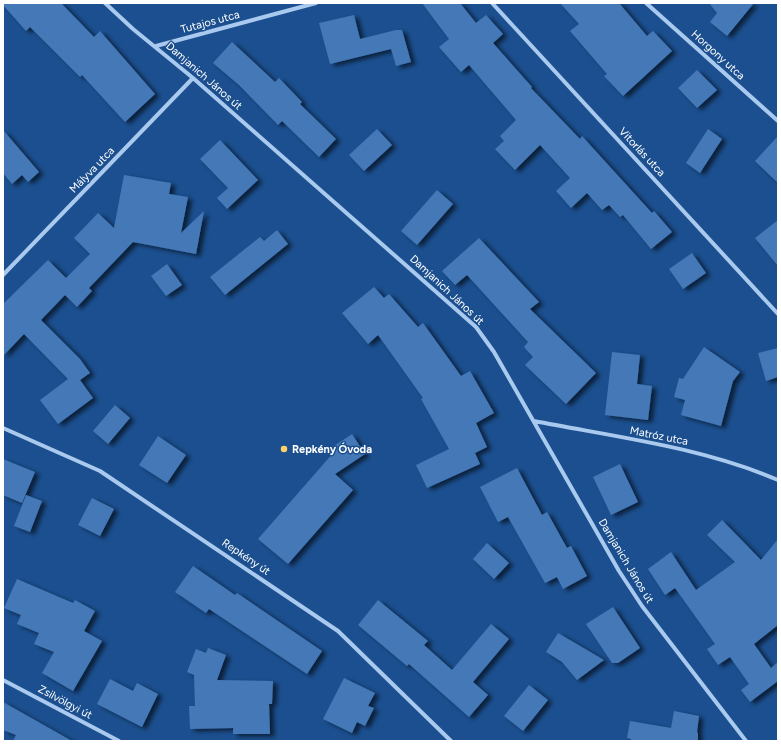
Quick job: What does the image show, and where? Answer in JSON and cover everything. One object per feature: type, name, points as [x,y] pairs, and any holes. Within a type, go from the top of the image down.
[{"type":"street","name":"Damjanich János út","points":[[105,3],[133,29],[156,46],[193,78],[476,327],[494,352],[619,571],[642,606],[746,741]]},
{"type":"street","name":"Tutajos utca","points":[[156,46],[316,3]]},
{"type":"street","name":"Vitorlás utca","points":[[492,3],[778,314]]},
{"type":"street","name":"Horgony utca","points":[[646,3],[778,121]]},
{"type":"street","name":"Mályva utca","points":[[3,275],[193,78]]},
{"type":"street","name":"Matróz utca","points":[[534,421],[695,452],[741,465],[778,480]]},
{"type":"street","name":"Repkény út","points":[[3,428],[100,471],[338,631],[451,741]]},
{"type":"street","name":"Zsilvölgyi út","points":[[3,680],[119,741]]},
{"type":"building","points":[[3,3],[61,3],[94,37],[100,31],[155,94],[125,122],[82,75],[80,77],[30,27],[26,31],[3,5]]},
{"type":"building","points":[[422,3],[460,3],[476,23],[486,15],[503,34],[493,43],[532,87],[531,88],[580,139],[582,136],[652,213],[654,211],[672,232],[651,249],[623,215],[620,217],[609,205],[602,210],[587,193],[571,208],[556,191],[570,178],[540,145],[515,170],[495,149],[504,141],[500,136],[516,120],[469,65],[461,72],[439,47],[449,39]]},
{"type":"building","points":[[560,3],[619,3],[647,36],[653,31],[672,51],[623,96],[604,76],[607,74],[570,31],[579,24]]},
{"type":"building","points":[[709,3],[754,3],[727,36],[710,22],[717,13]]},
{"type":"building","points":[[354,15],[360,39],[396,30],[402,30],[411,62],[396,66],[391,49],[330,64],[319,23]]},
{"type":"building","points":[[232,42],[275,82],[279,78],[302,102],[300,104],[336,139],[319,157],[282,121],[278,125],[239,85],[213,63]]},
{"type":"building","points":[[697,70],[717,90],[697,108],[678,88]]},
{"type":"building","points":[[377,129],[392,145],[364,171],[349,155]]},
{"type":"building","points":[[708,129],[722,139],[700,173],[686,163]]},
{"type":"building","points":[[3,130],[39,172],[28,182],[22,175],[12,184],[3,173]]},
{"type":"building","points":[[778,136],[778,183],[755,161]]},
{"type":"building","points":[[220,140],[258,180],[227,209],[217,198],[228,188],[200,159]]},
{"type":"building","points":[[124,175],[171,183],[169,194],[188,197],[181,233],[204,211],[196,254],[133,242],[89,288],[92,291],[77,307],[65,295],[41,320],[80,359],[90,373],[80,380],[93,398],[58,424],[40,400],[68,379],[24,334],[3,356],[3,304],[48,260],[66,278],[90,254],[74,238],[98,213],[114,228]]},
{"type":"building","points":[[437,190],[453,204],[417,245],[401,231]]},
{"type":"building","points":[[778,220],[778,266],[755,238]]},
{"type":"building","points":[[277,230],[288,244],[225,295],[210,277],[260,237],[264,241]]},
{"type":"building","points":[[479,238],[539,302],[530,309],[596,373],[566,404],[525,365],[533,357],[524,347],[528,342],[467,275],[455,285],[442,271]]},
{"type":"building","points":[[692,253],[706,273],[683,289],[669,269]]},
{"type":"building","points":[[167,264],[182,285],[166,296],[151,276]]},
{"type":"building","points":[[374,287],[384,298],[389,294],[418,327],[423,323],[461,376],[470,371],[494,413],[476,423],[487,447],[475,453],[480,464],[427,488],[416,465],[449,449],[421,399],[423,398],[378,335],[368,344],[342,313]]},
{"type":"building","points":[[704,347],[740,372],[733,381],[721,426],[681,415],[685,400],[674,397],[679,378],[683,379]]},
{"type":"building","points":[[778,348],[778,377],[766,381],[758,353]]},
{"type":"building","points":[[612,352],[640,355],[637,384],[652,386],[648,420],[605,415]]},
{"type":"building","points":[[115,405],[130,418],[108,444],[93,431]]},
{"type":"building","points":[[352,434],[365,454],[335,474],[353,490],[288,564],[258,539],[334,452],[331,448]]},
{"type":"building","points":[[158,436],[186,455],[167,483],[139,465]]},
{"type":"building","points":[[3,459],[35,472],[22,503],[3,495]]},
{"type":"building","points":[[620,464],[638,502],[611,515],[593,477]]},
{"type":"building","points":[[517,468],[542,515],[547,512],[567,548],[571,546],[587,576],[563,589],[557,577],[545,583],[508,517],[498,522],[480,487]]},
{"type":"building","points":[[26,495],[42,501],[30,532],[14,526]]},
{"type":"building","points":[[92,498],[114,509],[100,536],[78,525]]},
{"type":"building","points":[[722,520],[761,560],[778,539],[778,625],[754,644],[771,668],[778,662],[778,681],[750,702],[741,690],[749,684],[730,657],[718,665],[707,649],[715,644],[675,588],[665,595],[648,569],[671,552],[696,590],[735,562],[707,535]]},
{"type":"building","points":[[487,543],[509,563],[494,579],[473,559]]},
{"type":"building","points":[[193,566],[235,595],[237,593],[322,651],[307,674],[209,609],[206,613],[175,592]]},
{"type":"building","points":[[17,579],[73,603],[75,600],[95,611],[84,631],[102,641],[73,691],[42,673],[54,652],[34,644],[39,633],[17,624],[21,615],[4,608]]},
{"type":"building","points":[[378,600],[428,641],[424,645],[452,670],[491,624],[509,639],[473,682],[488,695],[469,717],[409,664],[407,666],[358,625]]},
{"type":"building","points":[[613,607],[640,648],[618,663],[612,663],[586,624]]},
{"type":"building","points":[[558,633],[604,660],[577,680],[562,662],[546,652]]},
{"type":"building","points":[[208,648],[226,655],[217,680],[273,681],[272,704],[269,704],[270,734],[233,734],[233,728],[190,729],[189,706],[195,706],[194,675],[187,672],[196,649],[206,653]]},
{"type":"building","points":[[344,678],[375,693],[368,706],[374,708],[365,726],[357,722],[352,733],[323,719]]},
{"type":"building","points":[[110,679],[133,691],[137,683],[158,694],[142,727],[97,704]]},
{"type":"building","points":[[529,685],[548,700],[523,731],[504,716]]},
{"type":"building","points":[[3,702],[72,741],[13,741],[16,735],[3,730]]},
{"type":"building","points":[[674,711],[699,716],[697,732],[698,741],[631,741],[631,739],[627,738],[630,721],[671,728]]},
{"type":"place","name":"Repkény Óvoda","points":[[284,449]]}]
